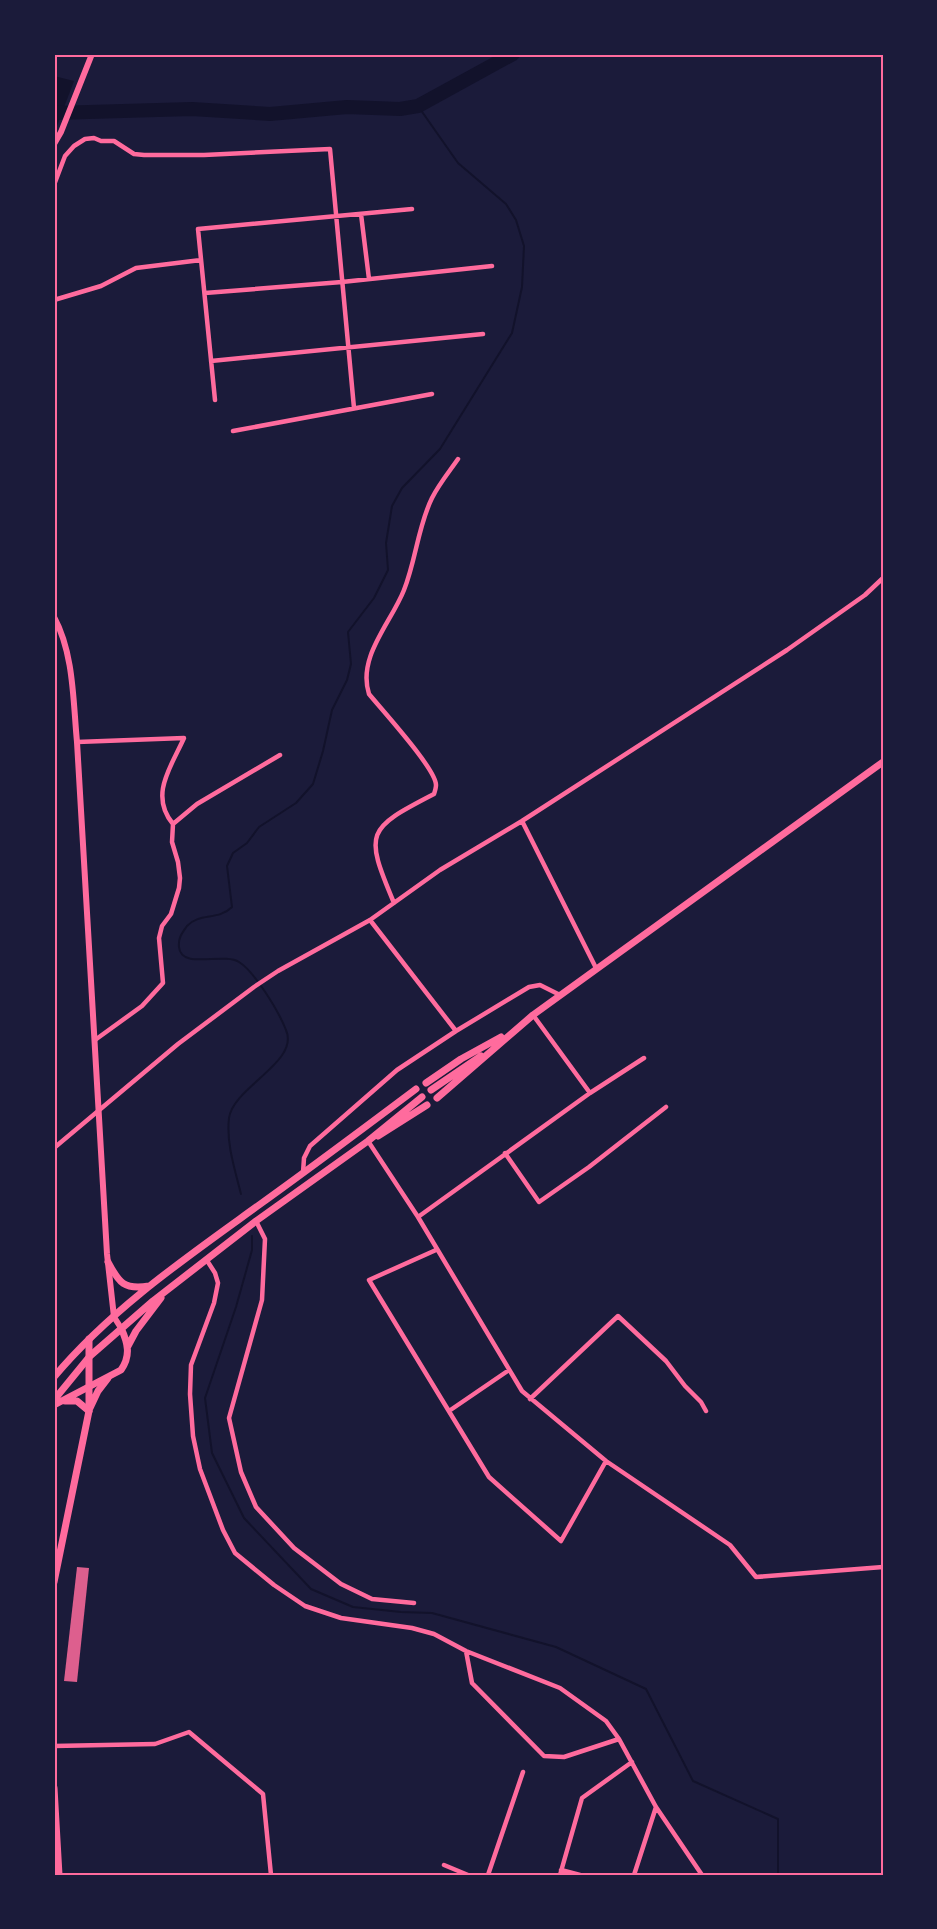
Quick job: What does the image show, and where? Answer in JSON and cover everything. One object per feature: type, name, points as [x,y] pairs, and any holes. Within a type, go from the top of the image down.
[{"type":"main road","points":[[54,144],[92,54]]},
{"type":"main road","points":[[54,617],[65,642],[77,742],[108,1262],[114,1317],[128,1346]]},
{"type":"main road","points":[[437,1098],[474,1068],[514,1029],[883,762]]},
{"type":"main road","points":[[426,1083],[461,1059],[514,1029]]},
{"type":"main road","points":[[431,1090],[495,1046]]},
{"type":"main road","points":[[54,1377],[114,1317],[201,1247],[416,1089]]},
{"type":"main road","points":[[56,1402],[90,1356],[120,1328],[206,1259],[368,1141],[422,1097]]},
{"type":"main road","points":[[368,1141],[393,1128],[427,1105]]},
{"type":"main road","points":[[108,1262],[116,1277],[129,1287],[152,1286]]},
{"type":"main road","points":[[56,1402],[121,1370],[126,1362],[128,1346],[136,1331],[168,1289]]},
{"type":"main road","points":[[54,1582],[89,1410],[90,1339]]},
{"type":"main road","points":[[89,1410],[98,1390],[108,1378]]},
{"type":"main road","points":[[56,1402],[77,1401],[89,1410]]},
{"type":"main road","points":[[54,1788],[59,1875]]},
{"type":"street","points":[[54,185],[65,156],[85,139],[114,141],[134,154],[144,155],[204,155],[330,149],[354,408]]},
{"type":"street","points":[[216,400],[198,229],[412,209]]},
{"type":"street","points":[[361,214],[369,279]]},
{"type":"street","points":[[54,300],[101,286],[136,268],[201,260]]},
{"type":"street","points":[[205,292],[342,282],[492,266]]},
{"type":"street","points":[[212,361],[483,334]]},
{"type":"street","points":[[233,430],[432,394]]},
{"type":"street","points":[[394,903],[376,861],[377,835],[381,826],[389,819],[434,794],[436,785],[423,759],[369,694],[365,682],[365,671],[373,649],[405,589],[432,499],[458,459]]},
{"type":"street","points":[[54,1148],[100,1112],[178,1044],[254,987],[370,920],[440,870],[522,821],[787,650],[865,595],[883,578]]},
{"type":"street","points":[[77,742],[184,738],[161,789],[166,815],[173,824],[172,842],[180,878],[171,914],[162,926],[159,938],[163,982],[142,1006],[94,1040]]},
{"type":"street","points":[[173,824],[197,804],[280,755]]},
{"type":"street","points":[[522,821],[596,968]]},
{"type":"street","points":[[370,920],[456,1031]]},
{"type":"street","points":[[303,1173],[304,1158],[310,1146],[397,1070],[456,1031],[530,987],[540,985],[561,996]]},
{"type":"street","points":[[533,1015],[590,1093]]},
{"type":"street","points":[[418,1216],[590,1093],[644,1058]]},
{"type":"street","points":[[505,1153],[539,1202],[589,1167],[666,1107]]},
{"type":"street","points":[[368,1141],[418,1216],[436,1250],[522,1392],[530,1399],[606,1461],[730,1545],[756,1577],[883,1567]]},
{"type":"street","points":[[256,1221],[265,1239],[262,1300],[229,1418],[241,1472],[256,1507],[294,1548],[341,1584],[372,1599],[414,1603]]},
{"type":"street","points":[[436,1250],[369,1280],[489,1477],[561,1541],[606,1461]]},
{"type":"street","points":[[206,1259],[218,1283],[214,1303],[191,1365],[190,1394],[193,1436],[200,1469],[223,1530],[235,1553],[274,1585],[305,1606],[341,1618],[412,1628],[434,1634],[466,1651],[560,1688],[606,1721],[619,1739],[656,1807],[702,1875]]},
{"type":"street","points":[[530,1399],[618,1316],[666,1361],[706,1411]]},
{"type":"street","points":[[448,1411],[509,1370]]},
{"type":"street","points":[[466,1651],[472,1683],[544,1756],[564,1757],[619,1739]]},
{"type":"street","points":[[54,1746],[155,1744],[189,1732],[263,1794],[271,1875]]},
{"type":"street","points":[[580,1875],[560,1873],[582,1798],[632,1762]]},
{"type":"street","points":[[488,1875],[523,1772]]},
{"type":"street","points":[[633,1875],[656,1807]]},
{"type":"street","points":[[444,1865],[468,1875]]},
{"type":"shaded area","points":[[54,76],[74,81],[54,134]]},
{"type":"building","points":[[77,1567],[89,1568],[77,1682],[64,1681]]},
{"type":"waterway","points":[[54,113],[192,109],[270,114],[347,107],[400,109],[418,106],[513,54]]},
{"type":"waterway","points":[[241,1194],[230,1147],[229,1118],[233,1107],[242,1096],[284,1053],[288,1042],[286,1030],[266,993],[245,967],[232,959],[187,958],[181,954],[180,938],[192,922],[221,914],[232,907],[227,866],[233,853],[247,843],[259,827],[296,803],[313,784],[332,710],[347,680],[351,664],[348,632],[374,598],[388,570],[386,543],[392,506],[402,488],[440,449],[512,333],[522,287],[524,246],[516,220],[506,204],[458,163],[418,106]]},
{"type":"waterway","points":[[252,1236],[252,1250],[236,1307],[205,1398],[212,1453],[244,1518],[311,1589],[353,1607],[432,1613],[556,1647],[646,1689],[693,1781],[778,1819],[778,1875]]}]
